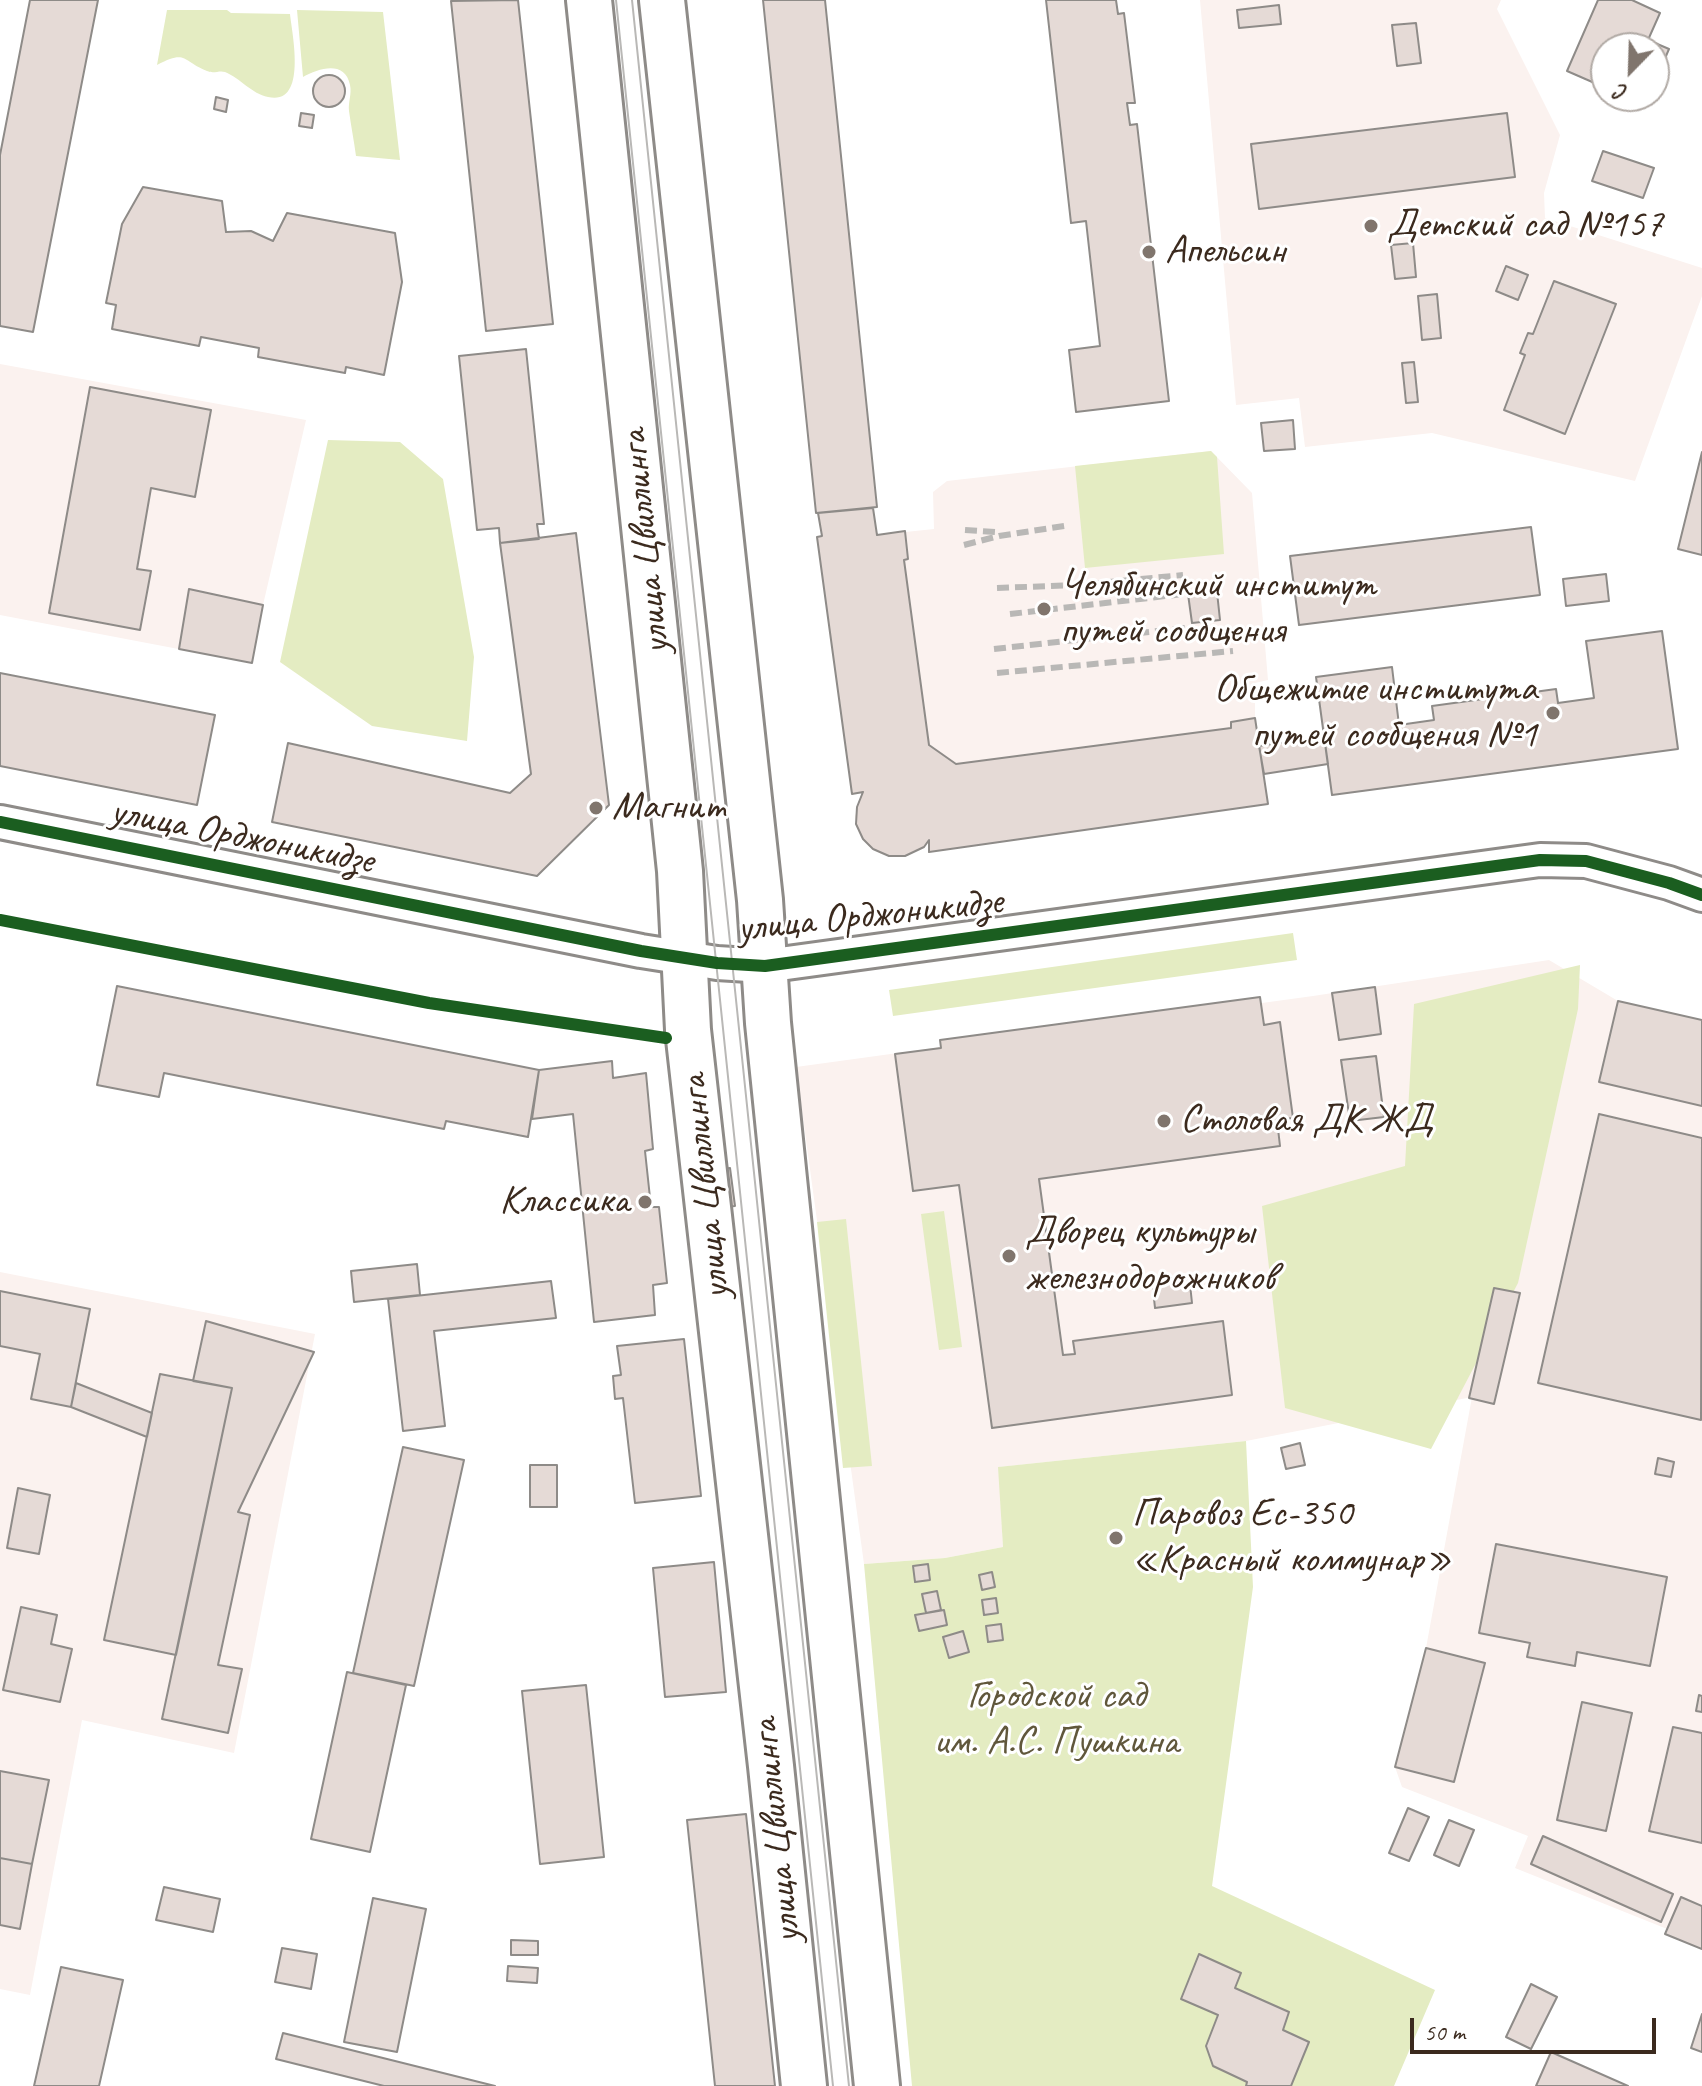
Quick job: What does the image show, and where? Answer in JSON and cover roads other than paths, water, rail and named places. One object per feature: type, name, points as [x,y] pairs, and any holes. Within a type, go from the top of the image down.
[{"type":"main road","name":"улица Цвиллинга","points":[[589,0],[680,871],[688,1030],[804,2086]]},
{"type":"main road","name":"улица Цвиллинга","points":[[662,0],[723,555],[877,2086]]},
{"type":"street","name":"улица Орджоникидзе","points":[[0,822],[641,951],[717,963],[765,966],[1540,860],[1586,861],[1702,895]]},
{"type":"tram line","points":[[616,0],[833,2086]]},
{"type":"tram line","points":[[632,0],[849,2086]]},
{"type":"railway","points":[[964,545],[1070,525]]},
{"type":"railway","points":[[965,530],[995,532]]},
{"type":"railway","points":[[997,588],[1077,585],[1183,575]]},
{"type":"railway","points":[[1010,614],[1183,594]]},
{"type":"railway","points":[[994,649],[1185,628]]},
{"type":"railway","points":[[997,673],[1233,651]]},
{"type":"place","name":"Детский сад №157","points":[[1371,226]]},
{"type":"place","name":"Апельсин","points":[[1149,252]]},
{"type":"place","name":"Челябинский институт путей сообщения","points":[[1044,609]]},
{"type":"place","name":"Общежитие института путей сообщения №1","points":[[1553,713]]},
{"type":"place","name":"Магнит","points":[[596,808]]},
{"type":"place","name":"Столовая ДК ЖД","points":[[1164,1121]]},
{"type":"place","name":"Классика","points":[[645,1202]]},
{"type":"place","name":"Дворец культуры железнодорожников","points":[[1009,1256]]},
{"type":"place","name":"Паровоз Ес-350 «Красный коммунар»","points":[[1116,1538]]},
{"type":"park label","name":"Городской сад им. А.С. Пушкина","points":[[1056,1720]]}]
